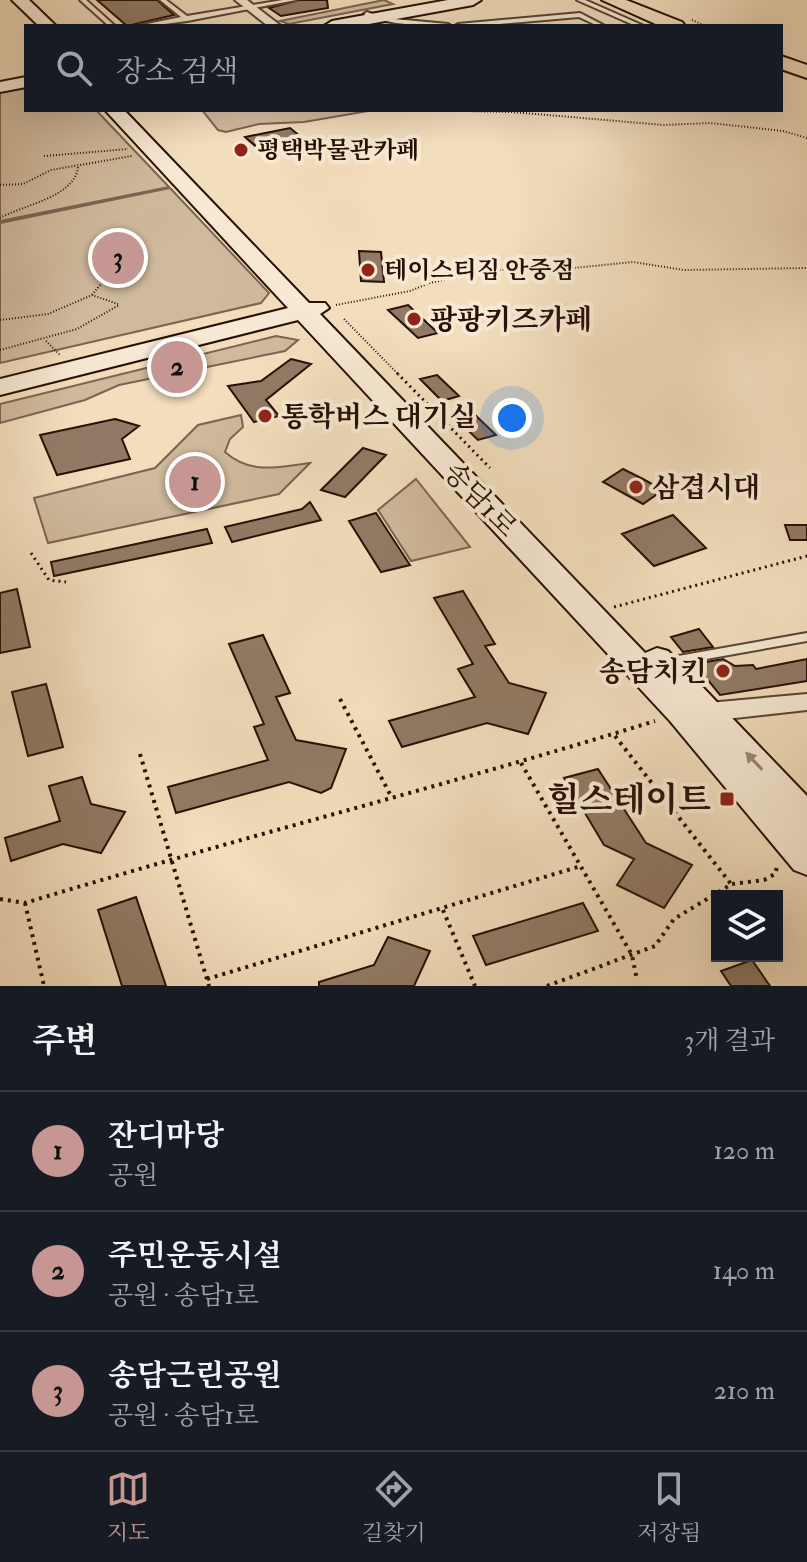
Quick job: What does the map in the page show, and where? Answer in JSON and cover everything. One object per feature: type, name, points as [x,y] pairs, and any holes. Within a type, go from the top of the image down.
[{"type":"main road","points":[[7,0],[31,24]]},
{"type":"main road","points":[[20,0],[46,24]]},
{"type":"main road","points":[[370,16],[443,0]]},
{"type":"main road","points":[[327,24],[473,0]]},
{"type":"main road","points":[[618,4],[671,24]]},
{"type":"main road","points":[[618,4],[689,24]]},
{"type":"main road","points":[[783,63],[807,72]]},
{"type":"main road","points":[[783,70],[807,79]]},
{"type":"main road","points":[[0,84],[24,79]]},
{"type":"main road","name":"송담1로","points":[[116,112],[146,150],[661,663],[807,819]]},
{"type":"main road","name":"송담1로","points":[[133,112],[305,306],[682,713],[807,860]]},
{"type":"main road","points":[[0,376],[305,306]]},
{"type":"main road","points":[[0,387],[305,306]]},
{"type":"street","points":[[240,0],[272,24]]},
{"type":"street","points":[[708,712],[807,702]]},
{"type":"lane","points":[[83,0],[110,24]]},
{"type":"lane","points":[[163,0],[187,19]]},
{"type":"lane","points":[[153,24],[293,0]]},
{"type":"lane","points":[[580,0],[618,4],[639,24]]},
{"type":"lane","points":[[480,24],[580,15],[598,24]]},
{"type":"lane","points":[[370,16],[432,24]]},
{"type":"lane","points":[[661,663],[807,637]]},
{"type":"path","points":[[512,112],[664,125],[710,123],[783,131],[807,138]]},
{"type":"path","points":[[44,156],[146,150]]},
{"type":"path","points":[[0,185],[23,184],[51,170],[146,150]]},
{"type":"path","points":[[0,218],[21,206],[42,202],[69,186],[77,177],[78,166]]},
{"type":"path","points":[[305,306],[410,291],[430,283],[487,270],[573,268],[633,262],[684,270],[807,268]]},
{"type":"path","points":[[92,295],[104,279],[140,269]]},
{"type":"path","points":[[0,320],[17,320],[54,312],[92,295],[119,305],[104,317],[45,340],[0,350]]},
{"type":"path","points":[[344,319],[490,468]]},
{"type":"path","points":[[45,340],[60,355]]},
{"type":"path","points":[[31,553],[49,580],[66,582]]},
{"type":"path","points":[[606,608],[662,596],[807,556]]},
{"type":"path","points":[[340,699],[393,800]]},
{"type":"path","points":[[0,899],[25,903],[171,858],[393,800],[615,736],[655,721]]},
{"type":"path","points":[[615,736],[732,884]]},
{"type":"path","points":[[140,754],[209,986]]},
{"type":"path","points":[[521,763],[632,955],[637,980]]},
{"type":"path","points":[[547,986],[655,946],[674,919],[732,884],[764,880],[775,874],[777,855]]},
{"type":"path","points":[[207,979],[581,866]]},
{"type":"path","points":[[25,903],[44,986]]},
{"type":"path","points":[[443,910],[475,986]]},
{"type":"shaded area","points":[[384,0],[393,4],[289,24],[280,21]]},
{"type":"shaded area","points":[[24,88],[24,112],[98,112],[169,187],[0,221],[0,92]]},
{"type":"shaded area","points":[[204,112],[362,112],[304,122],[259,124],[226,132],[218,130]]},
{"type":"shaded area","points":[[170,188],[269,293],[261,303],[0,363],[0,223]]},
{"type":"shaded area","points":[[276,336],[298,340],[285,351],[119,385],[85,400],[0,423],[0,404]]},
{"type":"shaded area","points":[[241,415],[243,427],[230,439],[225,452],[235,459],[265,468],[310,463],[279,494],[48,543],[34,498],[155,468],[198,425]]},
{"type":"shaded area","points":[[416,479],[470,547],[411,561],[378,510]]},
{"type":"building","points":[[97,0],[157,0],[174,15],[136,24],[125,24]]},
{"type":"building","points":[[299,0],[327,0],[328,8],[281,16],[269,8]]},
{"type":"building","points":[[290,128],[307,142],[261,151],[245,137]]},
{"type":"building","points":[[359,251],[381,252],[384,282],[361,281]]},
{"type":"building","points":[[408,305],[438,333],[418,338],[388,310]]},
{"type":"building","points":[[291,359],[311,364],[266,400],[279,416],[254,422],[228,386],[261,381]]},
{"type":"building","points":[[437,375],[459,396],[442,401],[420,379]]},
{"type":"building","points":[[471,411],[496,435],[478,440],[454,417]]},
{"type":"building","points":[[115,419],[139,426],[122,439],[130,459],[57,475],[40,435]]},
{"type":"building","points":[[363,448],[386,455],[345,497],[321,490]]},
{"type":"building","points":[[623,469],[663,490],[643,504],[603,482]]},
{"type":"building","points":[[310,502],[321,520],[232,542],[225,527],[302,509]]},
{"type":"building","points":[[376,513],[410,565],[381,572],[349,521]]},
{"type":"building","points":[[673,515],[706,548],[654,566],[622,534]]},
{"type":"building","points":[[785,525],[807,525],[807,540],[790,540]]},
{"type":"building","points":[[207,529],[212,543],[54,576],[51,562]]},
{"type":"building","points":[[17,589],[30,647],[0,653],[0,593]]},
{"type":"building","points":[[463,591],[495,644],[485,646],[509,683],[546,693],[528,734],[487,723],[402,747],[389,721],[475,697],[458,669],[473,664],[434,598]]},
{"type":"building","points":[[699,629],[713,647],[683,652],[671,637]]},
{"type":"building","points":[[263,635],[290,693],[276,697],[296,740],[346,749],[331,788],[321,793],[289,782],[176,813],[168,787],[268,760],[254,727],[264,724],[229,644]]},
{"type":"building","points":[[723,659],[735,666],[753,665],[756,669],[807,659],[807,681],[720,695],[695,664]]},
{"type":"building","points":[[46,684],[63,747],[28,756],[12,692]]},
{"type":"building","points":[[598,769],[646,843],[692,865],[664,908],[617,885],[634,859],[604,845],[564,778]]},
{"type":"building","points":[[82,777],[91,804],[125,812],[101,853],[63,844],[11,861],[5,838],[60,821],[49,786]]},
{"type":"building","points":[[136,897],[166,986],[122,986],[98,910]]},
{"type":"building","points":[[583,903],[598,931],[486,965],[473,936]]},
{"type":"building","points":[[388,937],[430,951],[414,986],[319,986],[319,982],[374,965]]},
{"type":"building","points":[[753,962],[770,986],[731,986],[721,971]]},
{"type":"place","name":"평택박물관카페","points":[[241,150]]},
{"type":"place","name":"송담근린공원","points":[[118,258]]},
{"type":"place","name":"테이스티짐 안중점","points":[[368,270]]},
{"type":"place","name":"팡팡키즈카페","points":[[414,319]]},
{"type":"place","name":"주민운동시설","points":[[177,367]]},
{"type":"place","name":"통학버스 대기실","points":[[265,416]]},
{"type":"place","name":"잔디마당","points":[[195,482]]},
{"type":"place","name":"삼겹시대","points":[[636,487]]},
{"type":"place","name":"송담치킨","points":[[723,671]]},
{"type":"place","name":"힐스테이트","points":[[727,799]]}]
